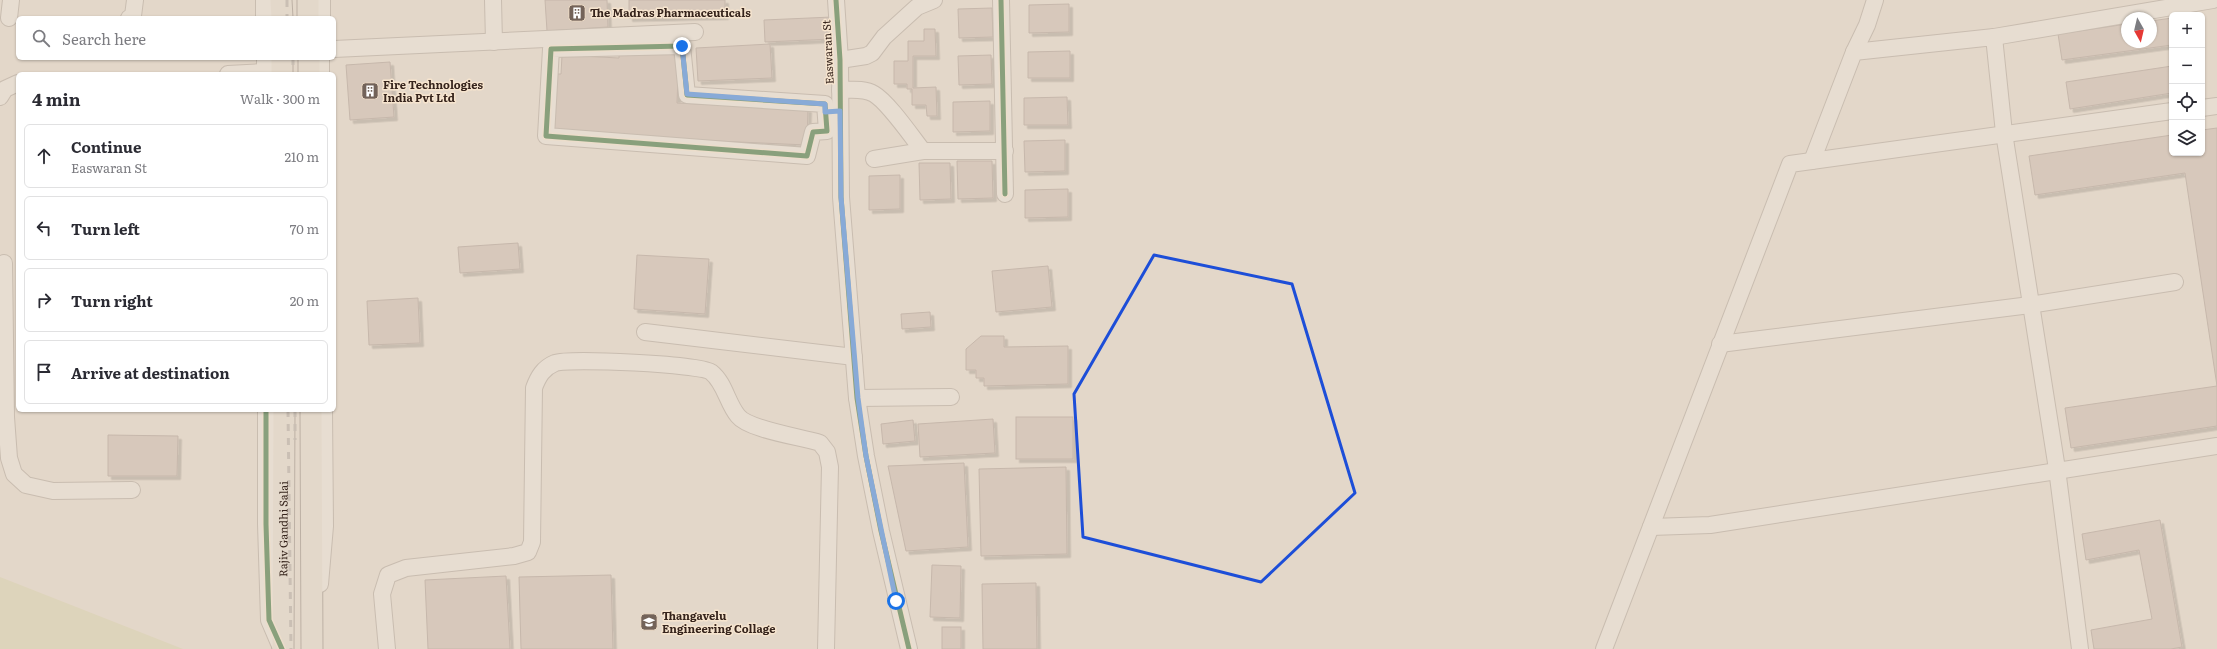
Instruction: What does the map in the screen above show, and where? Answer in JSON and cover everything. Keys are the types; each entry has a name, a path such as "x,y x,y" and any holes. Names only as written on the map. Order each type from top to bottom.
{"main road":[{"path":"281,0 282,16"},
{"path":"308,0 308,16"},
{"path":"269,70 280,60"},
{"path":"309,60 309,72"},
{"name":"Rajiv Gandhi Salai","path":"283,649 284,412"},
{"path":"311,412 312,649"}],"street":[{"path":"9,18 11,0"},
{"path":"133,16 135,0"},
{"path":"264,0 264,16"},
{"path":"322,0 322,16"},
{"path":"493,0 494,42"},
{"name":"Easwaran St","path":"836,0 840,60 840,90 833,112 858,398 866,456 881,530 896,601 909,649"},
{"path":"840,60 872,54 884,37 917,7 934,0"},
{"path":"1001,0 1005,194"},
{"path":"1812,160 1854,52 1867,25 1875,0"},
{"path":"1854,52 1994,38 2213,0"},
{"path":"336,49 695,32"},
{"path":"1994,38 2004,133 2057,469 2080,649"},
{"path":"682,46 687,94 825,104 833,112 827,132 813,132 807,156 546,136 551,49 682,46"},
{"path":"321,60 321,72"},
{"path":"248,72 269,70"},
{"path":"0,97 5,89 16,84"},
{"path":"840,90 860,90 873,94 910,134 922,151"},
{"path":"2205,108 2217,106"},
{"path":"1604,649 1790,164 2004,133 2169,111"},
{"path":"874,159 922,151 1005,152"},
{"path":"7,262 6,417 9,458 14,474 26,485 53,491 132,490"},
{"path":"1720,344 2030,305 2175,282"},
{"path":"646,332 854,357"},
{"path":"387,649 382,594 388,575 406,568 514,556 528,552 532,542 534,388 539,374 555,363 580,360 688,367 711,371 721,385 738,417 756,427 820,443 827,452 830,467 826,649"},
{"path":"858,398 951,397"},
{"path":"266,412 266,524 269,620 283,649"},
{"path":"315,649 325,526 324,412"},
{"path":"1651,527 1710,525 2057,469 2217,446"}],"highlighted area":[{"path":"1154,255 1292,284 1355,493 1261,582 1083,537 1074,394"}],"shaded area":[{"path":"0,577 183,649 0,649"}],"building":[{"name":"The Madras Pharmaceuticals","path":"545,0 607,0 608,27 547,31"},
{"path":"629,0 725,0 725,16 629,18"},
{"path":"1069,4 1069,32 1029,33 1029,5"},
{"path":"992,8 993,37 959,38 958,9"},
{"path":"832,17 833,39 765,42 764,20"},
{"path":"2169,18 2169,45 2157,47 2157,20"},
{"path":"2121,25 2121,48 2150,48 2062,60 2058,34"},
{"path":"924,29 935,29 936,56 913,56 913,88 936,87 937,116 927,116 926,105 912,105 912,89 907,89 907,84 894,84 894,61 908,61 908,41 924,41"},
{"path":"770,44 772,78 698,81 696,48"},
{"path":"619,49 679,52 677,103 808,109 807,145 553,134 555,74 561,74 562,55 619,58"},
{"path":"1070,51 1070,78 1028,78 1028,52"},
{"path":"991,55 992,84 959,85 958,56"},
{"name":"Fire Technologies India Pvt Ltd","path":"390,62 394,117 350,120 346,65"},
{"path":"2169,66 2169,93 2070,109 2066,82"},
{"path":"1067,97 1068,125 1024,125 1024,98"},
{"path":"990,101 990,131 953,132 953,102"},
{"path":"2217,128 2217,386 2185,173 2035,195 2029,156 2169,135 2169,156 2205,156 2205,130"},
{"path":"1065,140 1065,171 1025,172 1024,141"},
{"path":"957,161 992,161 993,198 958,199"},
{"path":"919,163 950,163 951,199 920,200"},
{"path":"900,175 900,209 869,210 869,176"},
{"path":"1068,189 1068,217 1025,218 1025,190"},
{"path":"518,243 520,269 460,273 458,247"},
{"path":"637,255 709,259 705,314 634,309"},
{"path":"1048,266 1052,307 996,312 992,271"},
{"path":"418,298 420,343 369,345 367,301"},
{"path":"930,312 931,327 902,329 901,314"},
{"path":"981,336 1004,336 1004,347 1068,346 1068,384 984,386 984,378 976,378 976,370 966,370 966,349"},
{"path":"2217,386 2217,426 2071,448 2065,408"},
{"path":"1016,417 1073,417 1073,459 1016,459"},
{"path":"993,419 995,453 920,457 918,424"},
{"path":"913,420 915,441 883,444 881,424"},
{"path":"108,435 178,436 177,476 108,476"},
{"path":"964,463 968,547 906,551 888,466"},
{"path":"1066,467 1067,554 981,556 979,469"},
{"path":"2160,520 2182,647 2171,649 2094,649 2091,630 2152,619 2139,550 2086,560 2082,534"},
{"path":"932,565 961,566 960,618 930,617"},
{"path":"611,575 613,649 521,649 519,577"},
{"path":"506,576 510,649 428,649 425,580"},
{"path":"1036,583 1037,649 983,649 982,584"},
{"path":"942,627 961,627 961,649 942,649"}],"railway":[{"path":"287,0 287,16"},
{"path":"293,60 293,72"},
{"path":"288,412 291,649"},
{"path":"295,412 295,440"}],"cycle path":[{"path":"836,0 840,60 841,197 857,398 866,456 881,531 909,649"},
{"path":"1001,0 1005,194"},
{"path":"682,46 687,95 825,104 827,131 813,132 807,156 546,136 551,49 682,46"},
{"path":"266,412 266,524 269,620 282,649"}],"place":[{"name":"The Madras Pharmaceuticals","path":"577,13"},
{"name":"Fire Technologies India Pvt Ltd","path":"370,91"},
{"name":"Thangavelu Engineering Collage","path":"649,622"}],"route":[{"path":"682,46 687,94 825,104 825,112 840,111 841,197 858,398 866,456 896,601"}]}
